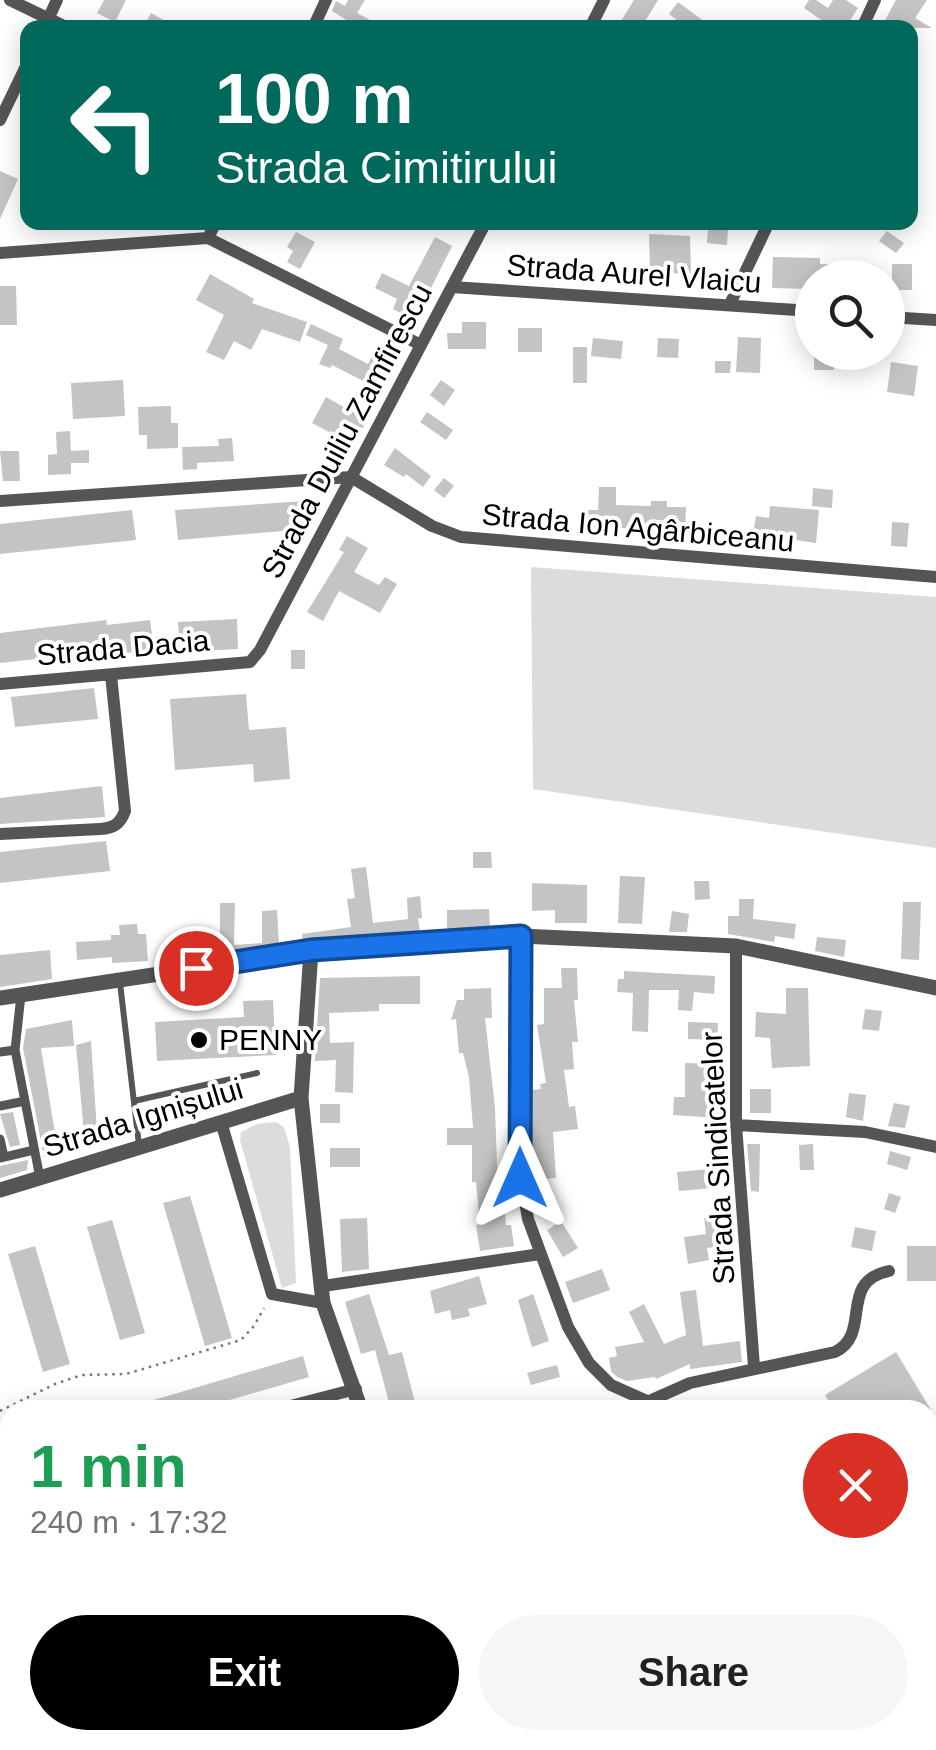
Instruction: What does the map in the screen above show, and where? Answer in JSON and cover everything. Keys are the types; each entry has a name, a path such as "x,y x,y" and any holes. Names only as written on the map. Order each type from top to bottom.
{"street":[{"path":"10,0 41,20"},
{"path":"0,120 20,79"},
{"path":"208,238 212,230"},
{"name":"Strada Duiliu Zamfirescu","path":"250,662 260,650 452,288 478,230"},
{"path":"730,304 764,230"},
{"path":"0,253 208,238 421,345"},
{"name":"Strada Aurel Vlaicu","path":"452,288 795,310"},
{"path":"905,318 936,320"},
{"path":"0,501 352,476"},
{"name":"Strada Ion Agârbiceanu","path":"352,476 432,526 462,538 936,577"},
{"name":"Strada Dacia","path":"0,684 250,662"},
{"path":"0,834 112,828 121,822 125,811 111,675"},
{"path":"521,936 520,1178 528,1220 568,1328 590,1363 611,1385 642,1400"},
{"path":"0,998 311,950 521,936 736,946 936,988"},
{"name":"Strada Sindicatelor","path":"736,946 736,1125 754,1367"},
{"path":"311,950 301,1098 323,1303 358,1400"},
{"path":"20,994 15,1050 40,1178"},
{"path":"0,1052 15,1050"},
{"name":"Strada Ignișului","path":"0,1190 301,1098"},
{"path":"0,1106 25,1102"},
{"path":"221,1122 272,1294 323,1303"},
{"path":"736,1125 865,1132 936,1147"},
{"path":"0,1139 2,1158 34,1150"},
{"path":"323,1286 540,1254"},
{"path":"651,1400 690,1383 835,1352 847,1346 865,1281 873,1274 888,1272"},
{"path":"316,1400 356,1390"}],"lane":[{"path":"120,980 139,1146"},
{"path":"134,1100 257,1072"}],"path":[{"path":"22,1400 82,1375 126,1374 240,1340 254,1326 272,1294"}],"shaded area":[{"path":"531,567 936,597 936,848 533,789"},
{"path":"276,1122 284,1127 290,1147 296,1283 282,1288 240,1140 241,1132 257,1124"}],"building":[{"path":"104,0 126,0 116,20 97,13"},
{"path":"348,0 365,0 357,13 370,20 346,20 332,11 336,1 345,6"},
{"path":"634,0 658,0 646,20 622,20"},
{"path":"809,0 828,8 833,0 846,0 858,8 850,20 821,20 804,8"},
{"path":"896,0 927,0 915,18 932,28 918,28 918,20 885,20"},
{"path":"678,2 702,20 677,20 669,14"},
{"path":"0,171 18,179 0,219"},
{"path":"708,230 728,230 727,245 707,243"},
{"path":"887,231 904,243 896,253 879,241"},
{"path":"296,232 315,242 300,269 287,262 293,251 287,247"},
{"path":"649,234 690,236 691,274 650,272"},
{"path":"435,237 452,246 415,320 393,309 397,299 375,288 382,273 409,286"},
{"path":"773,257 820,258 795,260 795,289 772,288"},
{"path":"905,264 912,264 912,290 905,290"},
{"path":"210,274 254,299 252,303 307,322 300,342 262,329 251,350 234,341 224,360 206,352 224,315 196,300"},
{"path":"0,286 16,286 17,325 0,325"},
{"path":"462,322 486,322 486,349 448,349 447,333 462,333"},
{"path":"311,324 343,339 339,349 368,364 375,350 390,358 375,387 332,365 330,368 319,364 328,345 306,335"},
{"path":"518,328 542,328 542,352 518,352"},
{"path":"738,337 761,338 760,373 736,372"},
{"path":"593,338 623,341 621,359 591,356"},
{"path":"658,338 679,339 678,358 657,357"},
{"path":"573,347 587,347 587,383 573,383"},
{"path":"715,361 731,361 730,373 715,373"},
{"path":"905,364 918,366 914,396 887,392 890,370 905,370"},
{"path":"123,380 125,416 73,419 71,383"},
{"path":"441,380 455,390 444,406 430,395"},
{"path":"326,397 367,420 353,445 312,423"},
{"path":"171,406 171,423 178,423 178,448 147,449 147,435 139,435 138,407"},
{"path":"427,412 453,430 446,440 420,422"},
{"path":"70,431 71,451 89,450 89,463 71,463 71,474 48,475 48,455 57,454 56,432"},
{"path":"232,438 234,461 197,463 197,469 183,470 182,447 219,446 218,439"},
{"path":"395,448 431,476 423,487 384,465"},
{"path":"0,451 19,451 20,481 3,481"},
{"path":"444,478 454,486 444,498 434,490"},
{"path":"599,487 616,487 616,505 651,506 651,501 667,501 667,507 686,507 685,532 578,527 579,510 598,510"},
{"path":"813,488 833,490 832,508 812,506"},
{"path":"305,501 306,529 178,540 175,510"},
{"path":"770,506 819,510 816,543 753,534 756,516 769,518"},
{"path":"132,510 136,540 0,554 0,524"},
{"path":"892,522 909,523 907,547 891,546"},
{"path":"347,536 368,548 354,572 379,585 385,577 397,584 380,613 339,591 323,621 307,612 344,552 339,550"},
{"path":"237,619 238,649 180,652 178,622"},
{"path":"106,620 107,625 150,620 154,650 117,654 117,650 0,663 0,633"},
{"path":"291,650 305,650 305,669 291,669"},
{"path":"94,688 98,719 15,727 11,697"},
{"path":"246,694 249,730 286,727 290,779 254,782 253,764 175,770 170,699"},
{"path":"102,786 105,817 0,824 0,798"},
{"path":"106,841 110,871 0,883 0,852"},
{"path":"473,852 491,852 492,868 473,868"},
{"path":"366,867 373,923 418,918 420,932 303,941 302,934 351,927 347,899 355,898 351,869"},
{"path":"620,876 645,877 642,924 618,923"},
{"path":"694,881 709,881 710,899 695,900"},
{"path":"532,883 587,885 587,923 555,923 555,910 532,911"},
{"path":"420,896 422,918 408,919 407,898"},
{"path":"739,899 754,899 753,919 796,924 794,939 775,936 774,942 728,934 728,916 739,916"},
{"path":"903,902 921,902 919,960 901,959"},
{"path":"220,903 235,903 234,945 262,943 262,911 277,910 279,945 171,961 170,940 185,939 185,946 220,944"},
{"path":"489,909 490,927 447,929 447,910"},
{"path":"672,911 689,914 687,932 669,932"},
{"path":"137,924 138,934 146,934 148,961 112,963 112,957 77,960 76,942 111,940 111,935 120,935 119,925"},
{"path":"817,937 846,940 844,957 815,951"},
{"path":"50,950 52,979 0,987 0,955"},
{"path":"561,968 577,968 578,1000 574,1000 578,1042 572,1042 574,1069 564,1070 569,1107 575,1106 578,1129 553,1132 556,1178 532,1180 531,1090 541,1089 540,1084 546,1083 537,1025 544,1024 544,988 562,988"},
{"path":"624,971 715,976 714,994 694,992 692,1011 678,1010 679,990 649,990 648,1032 632,1031 633,993 617,992 618,979 624,979"},
{"path":"420,976 420,1004 379,1004 379,1011 329,1013 330,1043 354,1042 353,1093 335,1092 336,1060 315,1061 320,978"},
{"path":"491,988 492,1018 485,1018 495,1108 498,1192 503,1191 506,1225 511,1225 514,1246 480,1251 472,1145 447,1145 447,1128 473,1128 469,1077 463,1053 459,1053 456,1019 451,1020 457,1000 464,1000 464,989"},
{"path":"786,988 808,988 810,1066 772,1068 770,1038 755,1037 756,1012 786,1014"},
{"path":"273,1000 276,1055 157,1061 155,1022 244,1017 243,1001"},
{"path":"865,1009 882,1011 879,1031 862,1029"},
{"path":"72,1020 74,1046 41,1048 56,1139 84,1133 76,1045 91,1041 97,1131 105,1129 107,1138 44,1157 23,1048 26,1029"},
{"path":"688,1022 718,1023 717,1040 688,1039"},
{"path":"685,1063 718,1064 718,1118 673,1115 674,1097 685,1097"},
{"path":"750,1089 771,1089 771,1113 750,1113"},
{"path":"849,1093 866,1095 863,1121 846,1117"},
{"path":"894,1103 910,1106 905,1128 888,1126"},
{"path":"320,1104 340,1104 340,1123 320,1123"},
{"path":"13,1112 20,1145 10,1147 0,1114"},
{"path":"747,1144 760,1144 759,1192 751,1191"},
{"path":"813,1144 814,1170 800,1170 799,1145"},
{"path":"330,1148 360,1148 360,1167 330,1167"},
{"path":"890,1151 911,1157 907,1170 887,1164"},
{"path":"28,1160 27,1170 0,1178 0,1166"},
{"path":"721,1168 722,1187 679,1191 677,1172"},
{"path":"889,1193 901,1197 895,1213 884,1209"},
{"path":"190,1196 232,1338 205,1346 163,1203"},
{"path":"723,1215 727,1245 707,1248 709,1260 688,1264 684,1237 706,1234 704,1218"},
{"path":"367,1218 369,1269 342,1272 340,1219"},
{"path":"112,1220 145,1333 120,1340 87,1227"},
{"path":"561,1221 578,1248 563,1257 547,1230"},
{"path":"855,1227 876,1231 872,1251 851,1247"},
{"path":"35,1246 70,1364 43,1372 8,1254"},
{"path":"907,1246 936,1246 936,1281 907,1281"},
{"path":"602,1269 610,1290 573,1303 565,1282"},
{"path":"479,1276 487,1304 468,1309 470,1316 452,1320 450,1310 435,1314 430,1291"},
{"path":"696,1290 703,1346 740,1341 742,1362 690,1369 690,1364 656,1379 627,1381 617,1377 611,1371 609,1358 617,1356 615,1347 644,1342 629,1312 644,1304 664,1344 686,1335 680,1292"},
{"path":"369,1294 389,1355 402,1352 414,1400 388,1400 375,1350 361,1354 345,1302"},
{"path":"533,1294 549,1341 532,1347 518,1300"},
{"path":"896,1352 925,1400 828,1400 825,1395"},
{"path":"303,1356 309,1377 230,1400 154,1400"},
{"path":"557,1365 560,1377 531,1385 527,1373"}],"place":[{"name":"PENNY","path":"199,1040"}],"route":[{"path":"196,968 311,950 521,936 520,1178"}]}
